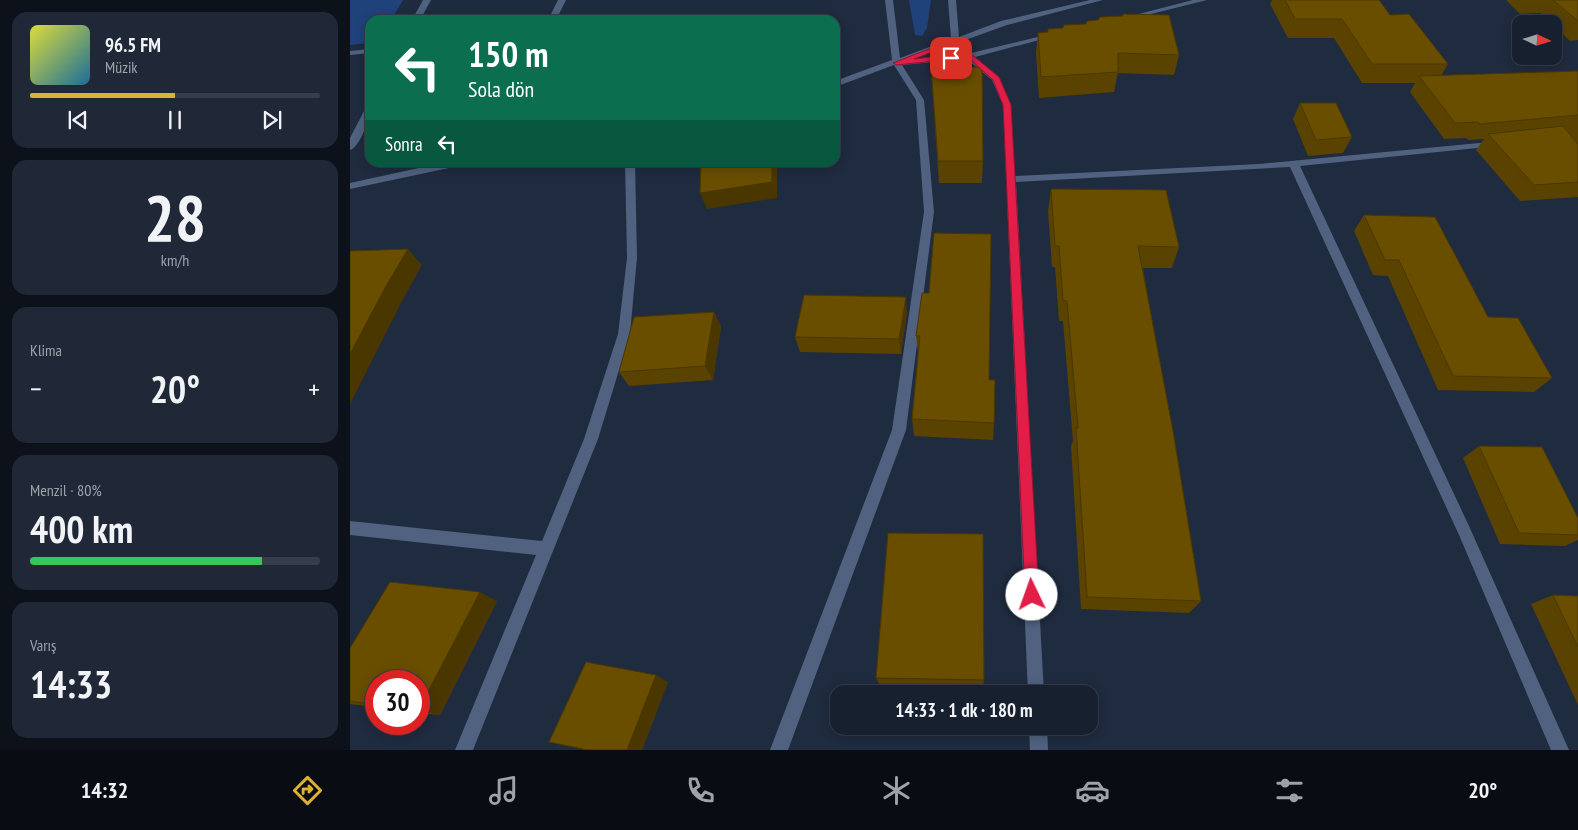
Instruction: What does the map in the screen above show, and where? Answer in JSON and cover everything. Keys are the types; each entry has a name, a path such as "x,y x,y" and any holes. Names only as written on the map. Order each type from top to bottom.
{"street":[{"path":"419,15 427,0"},
{"path":"554,15 562,0"},
{"path":"779,750 898,430 929,212 920,100 897,63 889,0"},
{"path":"952,0 955,41 996,79 1007,105 1036,685"},
{"path":"840,82 1004,23 1099,0"},
{"path":"1117,20 1203,0"},
{"path":"897,63 969,56 1059,33"},
{"path":"350,53 365,52"},
{"path":"350,147 365,118"},
{"path":"1011,179 1259,167 1505,142"},
{"path":"1294,164 1464,531 1560,750"},
{"path":"350,186 439,167"},
{"path":"464,750 591,439 624,334 632,258 630,167"},
{"path":"350,528 546,549"},
{"path":"1038,735 1039,750"}],"shaded area":[{"path":"350,0 403,0 394,15 365,15 365,44 350,45"},
{"path":"909,0 931,0 927,28 922,36 915,35"}],"building":[{"path":"1285,0 1379,0 1390,15 1409,14 1448,64 1372,64 1342,19 1295,19"},
{"path":"1553,0 1578,0 1578,21"},
{"path":"1123,14 1169,15 1179,55 1118,53 1118,72 1041,77 1038,33 1048,32 1048,29 1063,28 1064,25 1086,24 1087,21 1098,20 1100,17 1123,16"},
{"path":"931,67 982,67 983,161 938,161"},
{"path":"1578,71 1578,115 1480,124 1478,122 1455,123 1419,76"},
{"path":"1300,103 1336,103 1352,137 1316,140"},
{"path":"1563,126 1578,144 1578,182 1534,185 1488,134"},
{"path":"701,167 772,167 772,182 700,193"},
{"path":"1051,189 1166,190 1179,247 1138,246 1173,431 1201,601 1087,597 1076,428 1078,428 1067,301 1063,300 1059,246 1055,246"},
{"path":"1364,215 1435,217 1488,317 1518,318 1552,378 1453,376 1399,260 1385,260"},
{"path":"934,233 991,234 989,380 995,380 994,423 912,419 920,336 916,336 922,293 929,293"},
{"path":"408,249 385,288 350,354 350,251"},
{"path":"804,295 906,297 899,339 795,337"},
{"path":"714,312 705,366 619,372 634,317"},
{"path":"1479,446 1542,447 1578,518 1578,535 1519,533"},
{"path":"888,533 983,534 984,680 876,678"},
{"path":"390,582 480,592 430,688 430,670 365,670 365,703 350,701 350,648"},
{"path":"1553,595 1578,596 1578,647"},
{"path":"586,662 656,675 627,750 588,750 549,742"}],"route":[{"path":"951,58 897,63 955,41 996,79 1007,105 1032,595"}]}
